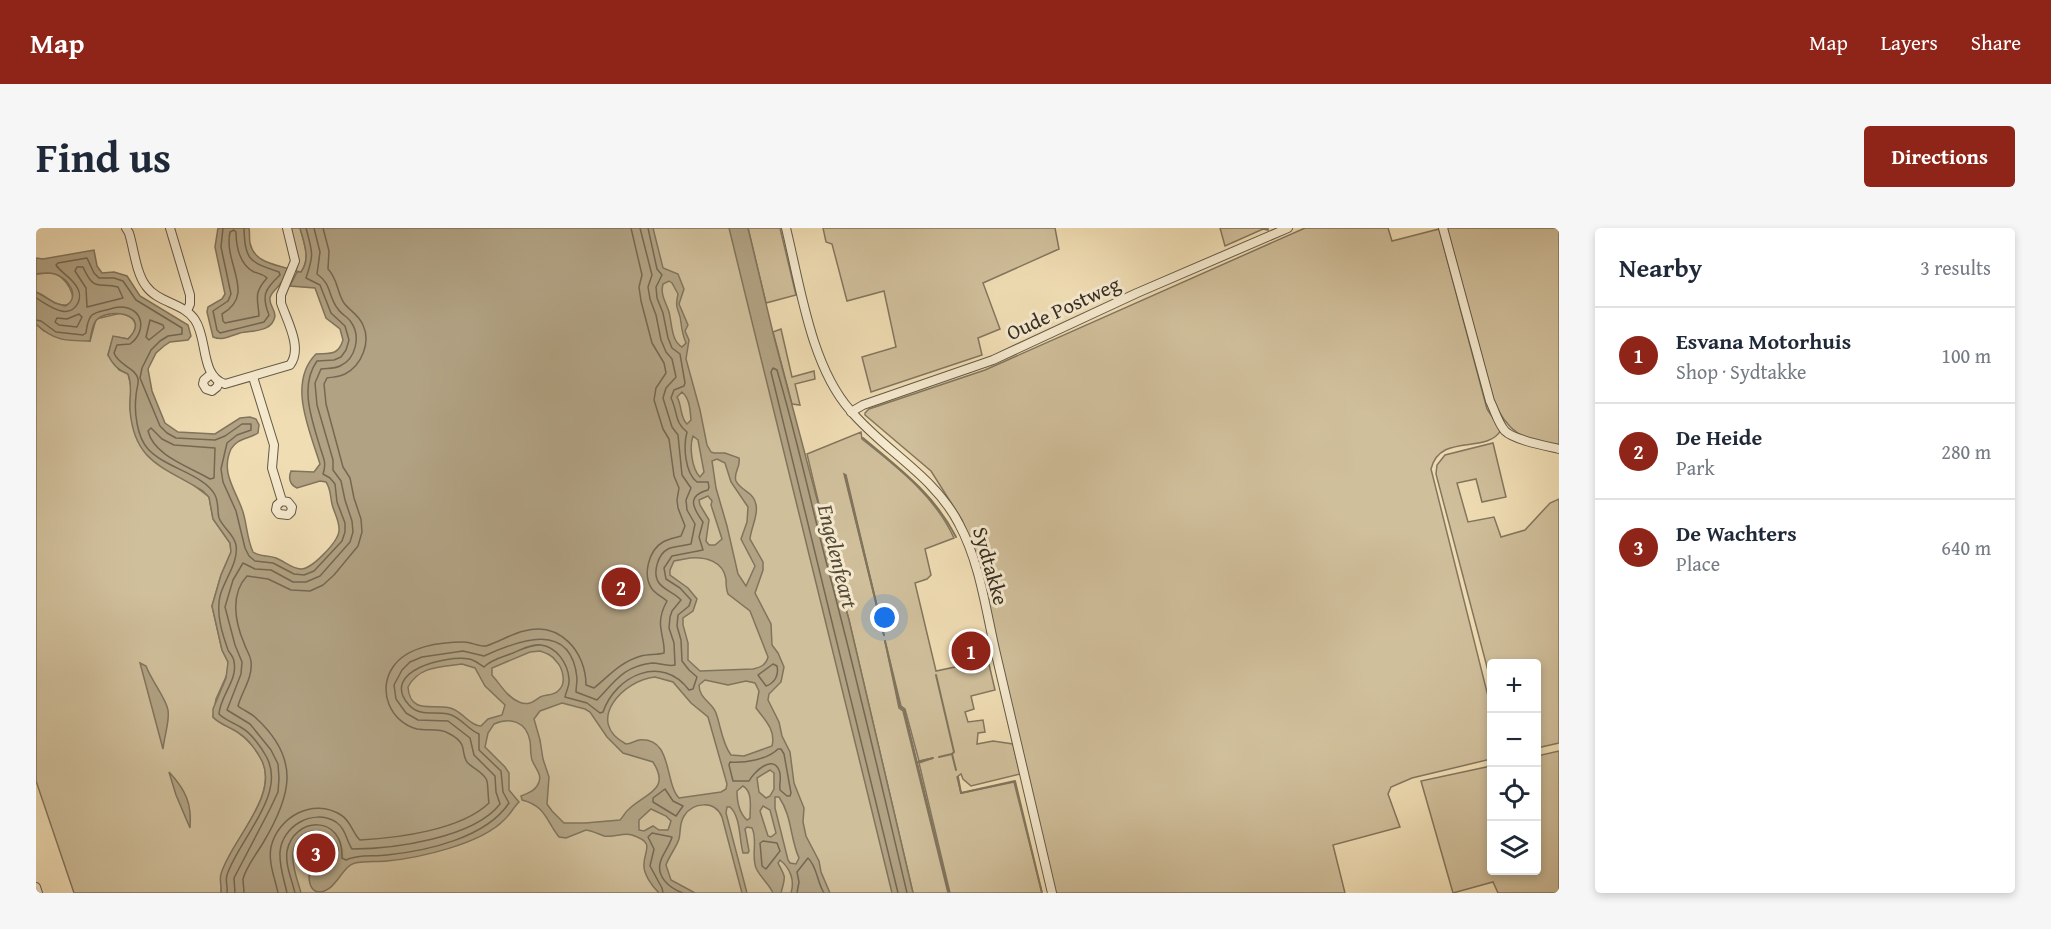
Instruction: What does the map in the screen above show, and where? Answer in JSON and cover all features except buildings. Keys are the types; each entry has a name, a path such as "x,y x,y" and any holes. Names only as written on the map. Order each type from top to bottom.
{"street":[{"path":"126,228 141,279 146,288 195,318 211,374 219,382 225,384 290,366 295,359 296,349 281,303 284,287 294,267 294,254 287,228"},
{"path":"170,228 190,295 187,311"},
{"name":"Sydtakke","path":"786,228 818,353 831,384 850,412 928,481 953,513 965,535 980,586 1052,893"},
{"name":"Oude Postweg","path":"850,412 863,405 1005,355 1137,293 1288,228"},
{"path":"1443,228 1490,401 1500,422 1507,433 1559,449"},
{"path":"211,374 204,380 203,384 206,389 212,391 219,382"},
{"path":"253,377 274,445 272,468 282,501"},
{"path":"36,887 38,893"}],"shaded area":[{"path":"290,228 300,228 305,245 306,262 301,272 296,271 298,261"},
{"path":"472,228 730,228 894,893 272,893 269,870"},
{"path":"748,228 780,228 796,295 766,303"},
{"path":"823,228 1055,228 1059,249 983,283 1000,329 978,338 982,355 871,392 862,357 896,347 884,291 847,301 832,244 826,242"},
{"path":"1220,228 1268,228 1268,230 1263,229 1225,246"},
{"path":"1305,228 1388,228 1392,241 1439,229 1487,409 1501,430 1494,437 1485,441 1444,451 1436,458 1431,469 1487,692 1487,760 1412,778 1391,787 1388,794 1400,827 1333,845 1345,893 1055,893 972,543 962,520 931,471 865,415 869,409 985,370"},
{"path":"1447,228 1559,228 1559,450 1519,434 1512,429 1499,412 1494,401"},
{"path":"55,273 66,282 72,293 72,302 62,305 36,292 36,274"},
{"path":"121,313 133,320 135,327 128,339 117,337 112,341 108,355 119,370 128,374 131,386 130,410 192,484 209,497 213,519 230,543 231,552 212,606 229,670 216,699 213,717 243,736 252,745 265,771 265,784 255,812 227,861 221,893 74,893 36,781 36,324 44,331 90,341 96,319"},
{"path":"781,329 792,377 814,371 815,379 795,384 800,405 792,404 773,332"},
{"path":"861,432 862,439 914,483 946,523 954,538 925,549 931,575 915,583 936,671 988,660 995,690 971,696 974,709 965,712 968,722 983,720 985,732 978,733 977,744 993,741 1013,744 1020,774 971,786 961,774 957,777 961,793 1014,782 1042,893 950,893 919,763 933,758 919,761 905,709 901,706 885,641 899,708 903,711 948,893 913,893 849,620 807,454","holes":["844,474 846,475 884,636"]},
{"path":"1493,443 1506,497 1482,502 1476,479 1457,483 1468,522 1494,517 1501,537 1525,530 1550,503 1559,499 1559,743 1541,747 1541,659 1487,659 1487,667 1436,474 1437,465 1445,455"},
{"path":"1559,751 1559,893 1498,893 1493,882 1453,893 1421,781 1487,767 1487,875 1541,875 1541,755"}],"water":[{"path":"218,228 249,228 250,243 256,254 271,264 289,269 284,284 281,283 270,298 275,316 266,328 223,338 213,337 207,312 208,307 222,299 225,294 215,247"},
{"path":"300,228 653,228 663,268 678,274 684,289 679,304 688,325 685,331 689,340 686,359 707,445 711,452 725,453 739,458 736,481 750,494 756,505 756,516 750,539 763,562 763,570 755,593 771,624 772,645 784,667 781,682 769,694 768,700 790,752 794,783 804,808 803,822 806,836 819,861 830,893 791,893 791,875 780,860 778,863 784,875 784,881 781,893 773,893 756,868 752,828 745,829 749,851 743,853 736,816 730,807 727,807 726,813 747,893 742,893 722,817 714,808 704,805 693,808 684,816 679,839 666,865 671,880 695,893 659,893 646,876 644,864 647,847 644,841 629,834 604,836 586,830 566,838 559,837 541,810 522,800 521,796 536,788 540,776 532,760 530,741 525,729 516,722 506,721 494,724 488,733 485,747 509,773 509,790 519,802 494,829 465,843 432,853 387,861 355,863 346,869 331,887 320,892 313,889 309,875 330,866 337,857 338,848 334,840 326,834 316,831 306,833 298,839 293,852 294,868 301,893 221,893 221,874 226,861 260,803 265,773 261,759 249,742 213,717 213,709 226,678 228,662 222,650 212,606 231,552 230,543 213,519 209,497 203,491 164,469 145,453 138,442 130,410 131,388 128,374 116,367 108,355 113,336 128,339 134,330 135,323 132,318 117,313 100,317 94,324 90,341 67,340 49,334 36,324 36,292 65,306 70,302 73,293 69,284 60,276 50,273 36,274 36,258 43,259 94,250 97,266 102,273 114,272 127,276 140,296 188,325 191,336 188,340 170,342 164,346 156,353 148,369 152,391 165,423 178,432 215,434 240,418 256,419 259,425 258,433 240,441 231,449 227,466 230,481 243,512 253,552 276,558 301,569 311,565 324,554 338,536 339,531 338,520 326,482 320,481 297,488 290,481 291,471 314,472 320,464 303,408 303,379 307,366 316,354 336,351 343,340 340,329 326,318 315,288 290,286 297,272 301,272 306,262 306,251","holes":["669,281 678,294 677,307 686,343 682,347 674,336 662,292 663,284","682,392 687,398 690,409 691,420 687,424 677,397","693,436 698,440 704,472 700,477 695,469 691,452","717,459 725,463 731,482 748,507 747,522 741,539 755,566 746,586 738,574 716,488 712,461","708,496 712,501 711,505 722,539 715,545 709,545 706,541 709,520 699,500","696,558 708,559 718,564 724,573 728,594 750,611 768,657 764,664 753,669 700,671 688,660 688,643 683,618 693,611 697,599 688,588 670,575 674,561","540,651 551,656 558,664 563,680 561,688 556,693 542,696 525,704 511,697 492,675 492,668 530,652","462,664 475,668 485,686 505,705 502,715 488,719 481,726 474,724 453,709 425,707 414,702 408,687 424,671","655,677 673,682 691,703 708,717 727,784 726,789 721,792 679,798 674,791 663,753 657,746 650,741 639,740 626,744 614,735 608,725 608,714 613,703 631,686","705,680 728,685 746,681 755,683 759,691 756,708 771,730 772,746 744,756 731,755 716,713 703,697 699,685","562,703 585,709 590,712 607,737 623,753 653,762 658,771 658,785 628,810 620,820 564,823 547,804 549,777 534,719 540,711","770,770 774,773 774,789 766,798 759,792 757,778","743,786 750,800 750,818 747,820 740,810 737,791","775,797 779,797 783,804 799,858 796,864 790,863 775,808","763,806 770,810 776,833 771,837 768,836 760,811","651,809 671,821 668,830 659,830 653,826 644,831 639,830 639,820"]},
{"name":"Engelenfeart","path":"729,228 748,228 774,337 849,620 913,893 892,893"},
{"path":"140,663 146,666 168,710 163,749"},
{"path":"169,772 187,798 190,828 176,795"}],"waterway":[{"path":"863,438 927,495 956,537"},
{"path":"845,475 884,635"},
{"path":"885,641 949,893"},
{"path":"936,675 956,770"},
{"path":"939,757 952,754"},
{"path":"918,762 933,758"},
{"path":"958,777 961,793 1015,781 1042,893"}],"place":[{"name":"De Heide","path":"621,587"},
{"name":"Esvana Motorhuis","path":"971,651"},
{"name":"De Wachters","path":"316,853"}]}
